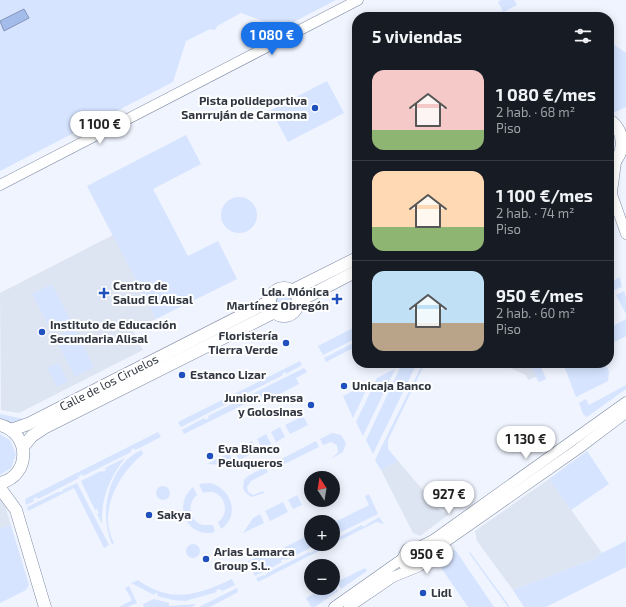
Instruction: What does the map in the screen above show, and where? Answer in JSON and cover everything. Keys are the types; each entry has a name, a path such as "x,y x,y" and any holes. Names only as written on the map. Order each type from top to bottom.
{"main road":[{"path":"0,185 358,0"},
{"path":"614,162 624,149 625,135 617,122"},
{"path":"614,198 626,234"},
{"path":"296,295 352,261"},
{"path":"296,295 352,273"},
{"path":"286,287 296,295 296,310 290,315 282,316 275,312 270,301 274,292 278,288 286,287"},
{"name":"Calle de los Ciruelos","path":"5,427 28,424 270,301"},
{"name":"Calle de los Ciruelos","path":"23,447 32,436 44,428 275,312"},
{"path":"411,569 403,564 402,559 404,552 407,549 417,548 433,540 626,402"},
{"path":"349,607 392,577 420,566 424,557 624,414"},
{"path":"0,483 14,476 23,463 23,447 19,437 5,427"},
{"path":"14,476 16,510 45,607"},
{"path":"0,488 16,510"},
{"path":"417,548 422,551 424,557"},
{"path":"334,607 402,559"}],"shaded area":[{"path":"0,0 336,0 282,28 241,13 217,26 216,29 210,29 186,41 173,82 0,171"},
{"path":"501,0 514,0 517,5 503,12 498,2"},
{"path":"614,45 626,53 626,107 614,113"},
{"name":"Pista polideportiva Sanrruján de Carmona","path":"327,81 344,113 288,142 271,110"},
{"path":"186,135 201,164 153,189 188,256 218,241 237,279 156,319 87,186"},
{"path":"239,197 252,202 257,215 252,228 239,233 226,228 221,215 226,202"},
{"path":"113,235 156,319 133,331 143,350 19,413 1,410 0,293"},
{"path":"620,277 622,287 614,290 614,280"},
{"path":"52,284 72,323 52,333 32,294"},
{"path":"624,291 626,298 626,314 616,295"},
{"path":"280,293 286,293 291,298 289,307 286,309 280,309 275,304 275,298"},
{"path":"626,319 626,336 614,342 614,325"},
{"path":"74,328 94,367 75,377 55,338"},
{"path":"352,329 352,340 323,355 318,346"},
{"path":"352,344 352,351 351,349 326,362 324,358"},
{"path":"300,361 302,365 286,374 285,372 282,374 283,375 232,401 231,399 228,403 181,427 178,422"},
{"path":"58,362 68,381 57,387 47,368"},
{"path":"304,368 307,372 296,378 299,384 264,402 261,396 184,434 182,430 204,418 206,420 209,418 208,416"},
{"path":"400,368 415,368 373,454 366,440"},
{"path":"421,368 423,368 388,440 388,449 398,461 381,470 375,460"},
{"path":"510,368 541,368 546,379 539,382 536,377 528,380 526,375"},
{"path":"532,368 541,368 546,379 539,382"},
{"path":"565,368 607,368 609,372 608,381 576,397"},
{"path":"395,369 363,436 356,422 377,378"},
{"path":"370,382 353,418 343,396"},
{"path":"626,385 626,389 587,417 583,414 579,403 586,399 589,405"},
{"path":"0,414 24,419 13,424 0,420"},
{"path":"303,416 308,425 290,434 285,425"},
{"path":"280,427 285,437 276,442 271,432"},
{"path":"158,432 161,437 135,450 134,448 131,452 83,476 82,474 78,477 79,478 38,499 37,497 33,499 34,501 26,505 25,499"},
{"path":"332,433 341,435 346,443 343,452 331,459 338,452 337,445 331,442 323,445 320,439"},
{"path":"0,434 10,440 16,454 11,468 0,475"},
{"path":"266,434 271,444 262,449 257,439"},
{"path":"252,441 257,451 239,460 234,451"},
{"path":"316,441 319,447 272,470 270,465"},
{"path":"142,450 143,454 134,462 119,482 109,506 109,531 114,543 112,544 108,532 106,518 109,491 121,466"},
{"path":"587,451 609,484 571,510 549,479"},
{"path":"229,453 234,463 225,465 207,464"},
{"path":"125,458 110,481 107,489 103,506 102,524 97,514 99,513 97,509 95,510 81,481 106,470 105,468"},
{"path":"398,461 441,511 449,514 420,536 413,533 381,470"},
{"path":"265,467 268,472 251,481 247,487 248,492 253,495 263,491 264,493 252,497 243,489 244,480 248,476"},
{"path":"549,479 602,553 594,559 513,590 477,541 475,531"},
{"path":"77,483 109,545 104,548 74,488 28,511 27,507 58,492 63,492 62,490"},
{"path":"210,483 223,490 231,503 231,517 221,529 218,522 225,512 223,501 220,496 215,493 203,493 199,484"},
{"path":"163,486 168,488 170,493 168,498 163,500 158,498 156,493 158,488"},
{"path":"193,487 197,495 191,503 192,516 202,525 213,525 215,532 205,533 197,530 190,526 186,519 183,511 184,503 187,494"},
{"path":"369,494 378,514 340,533 340,520 369,505 365,496"},
{"path":"297,495 302,505 293,509 288,500"},
{"path":"0,497 4,502 11,525 0,528"},
{"path":"283,502 288,512 270,521 265,511"},
{"path":"260,514 264,523 243,533 253,518"},
{"path":"379,517 384,524 376,522 340,540 340,536 362,525 363,527"},
{"path":"11,525 29,585 26,590 0,603 0,528"},
{"path":"304,538 304,551 286,560 281,560 282,562 255,576 248,561 275,548 277,551"},
{"path":"626,541 626,567 546,607 524,607 513,590 594,559 602,553"},
{"path":"193,544 198,546 200,551 198,556 193,558 188,556 186,551 188,546"},
{"path":"451,549 456,551 494,607 468,607 436,560"},
{"path":"319,551 258,582 256,578 265,576 267,573 309,552"},
{"path":"470,552 510,607 508,607 469,553"},
{"path":"365,568 367,571 341,589 340,580"},
{"path":"232,579 235,585 222,591 220,589 216,590 217,592 185,601 157,596 158,594 155,593 154,595 131,583 138,580 150,588 162,592 185,594 196,593 220,585"},
{"path":"129,586 137,603 128,607 119,607 132,600 125,588"},
{"path":"237,588 238,592 210,607 199,607"},
{"path":"312,595 332,595 315,607 311,607 306,598"},
{"path":"154,599 169,603 169,606 196,604 192,607 144,607 143,604"}],"water":[{"path":"24,9 29,18 4,31 0,21"}],"place":[{"name":"Pista polideportiva Sanrruján de Carmona","path":"315,108"},
{"name":"Centro de Salud El Alisal","path":"104,293"},
{"name":"Lda. Mónica Martínez Obregón","path":"337,299"},
{"name":"Instituto de Educación Secundaria Alisal","path":"42,332"},
{"name":"Floristería Tierra Verde","path":"286,343"},
{"name":"Estanco Lizar","path":"182,375"},
{"name":"Unicaja Banco","path":"344,386"},
{"name":"Junior. Prensa y Golosinas","path":"311,405"},
{"name":"Eva Blanco Peluqueros","path":"210,456"},
{"name":"Sakya","path":"149,515"},
{"name":"Arias Lamarca Group S.L.","path":"206,559"},
{"name":"Lidl","path":"423,593"}]}
